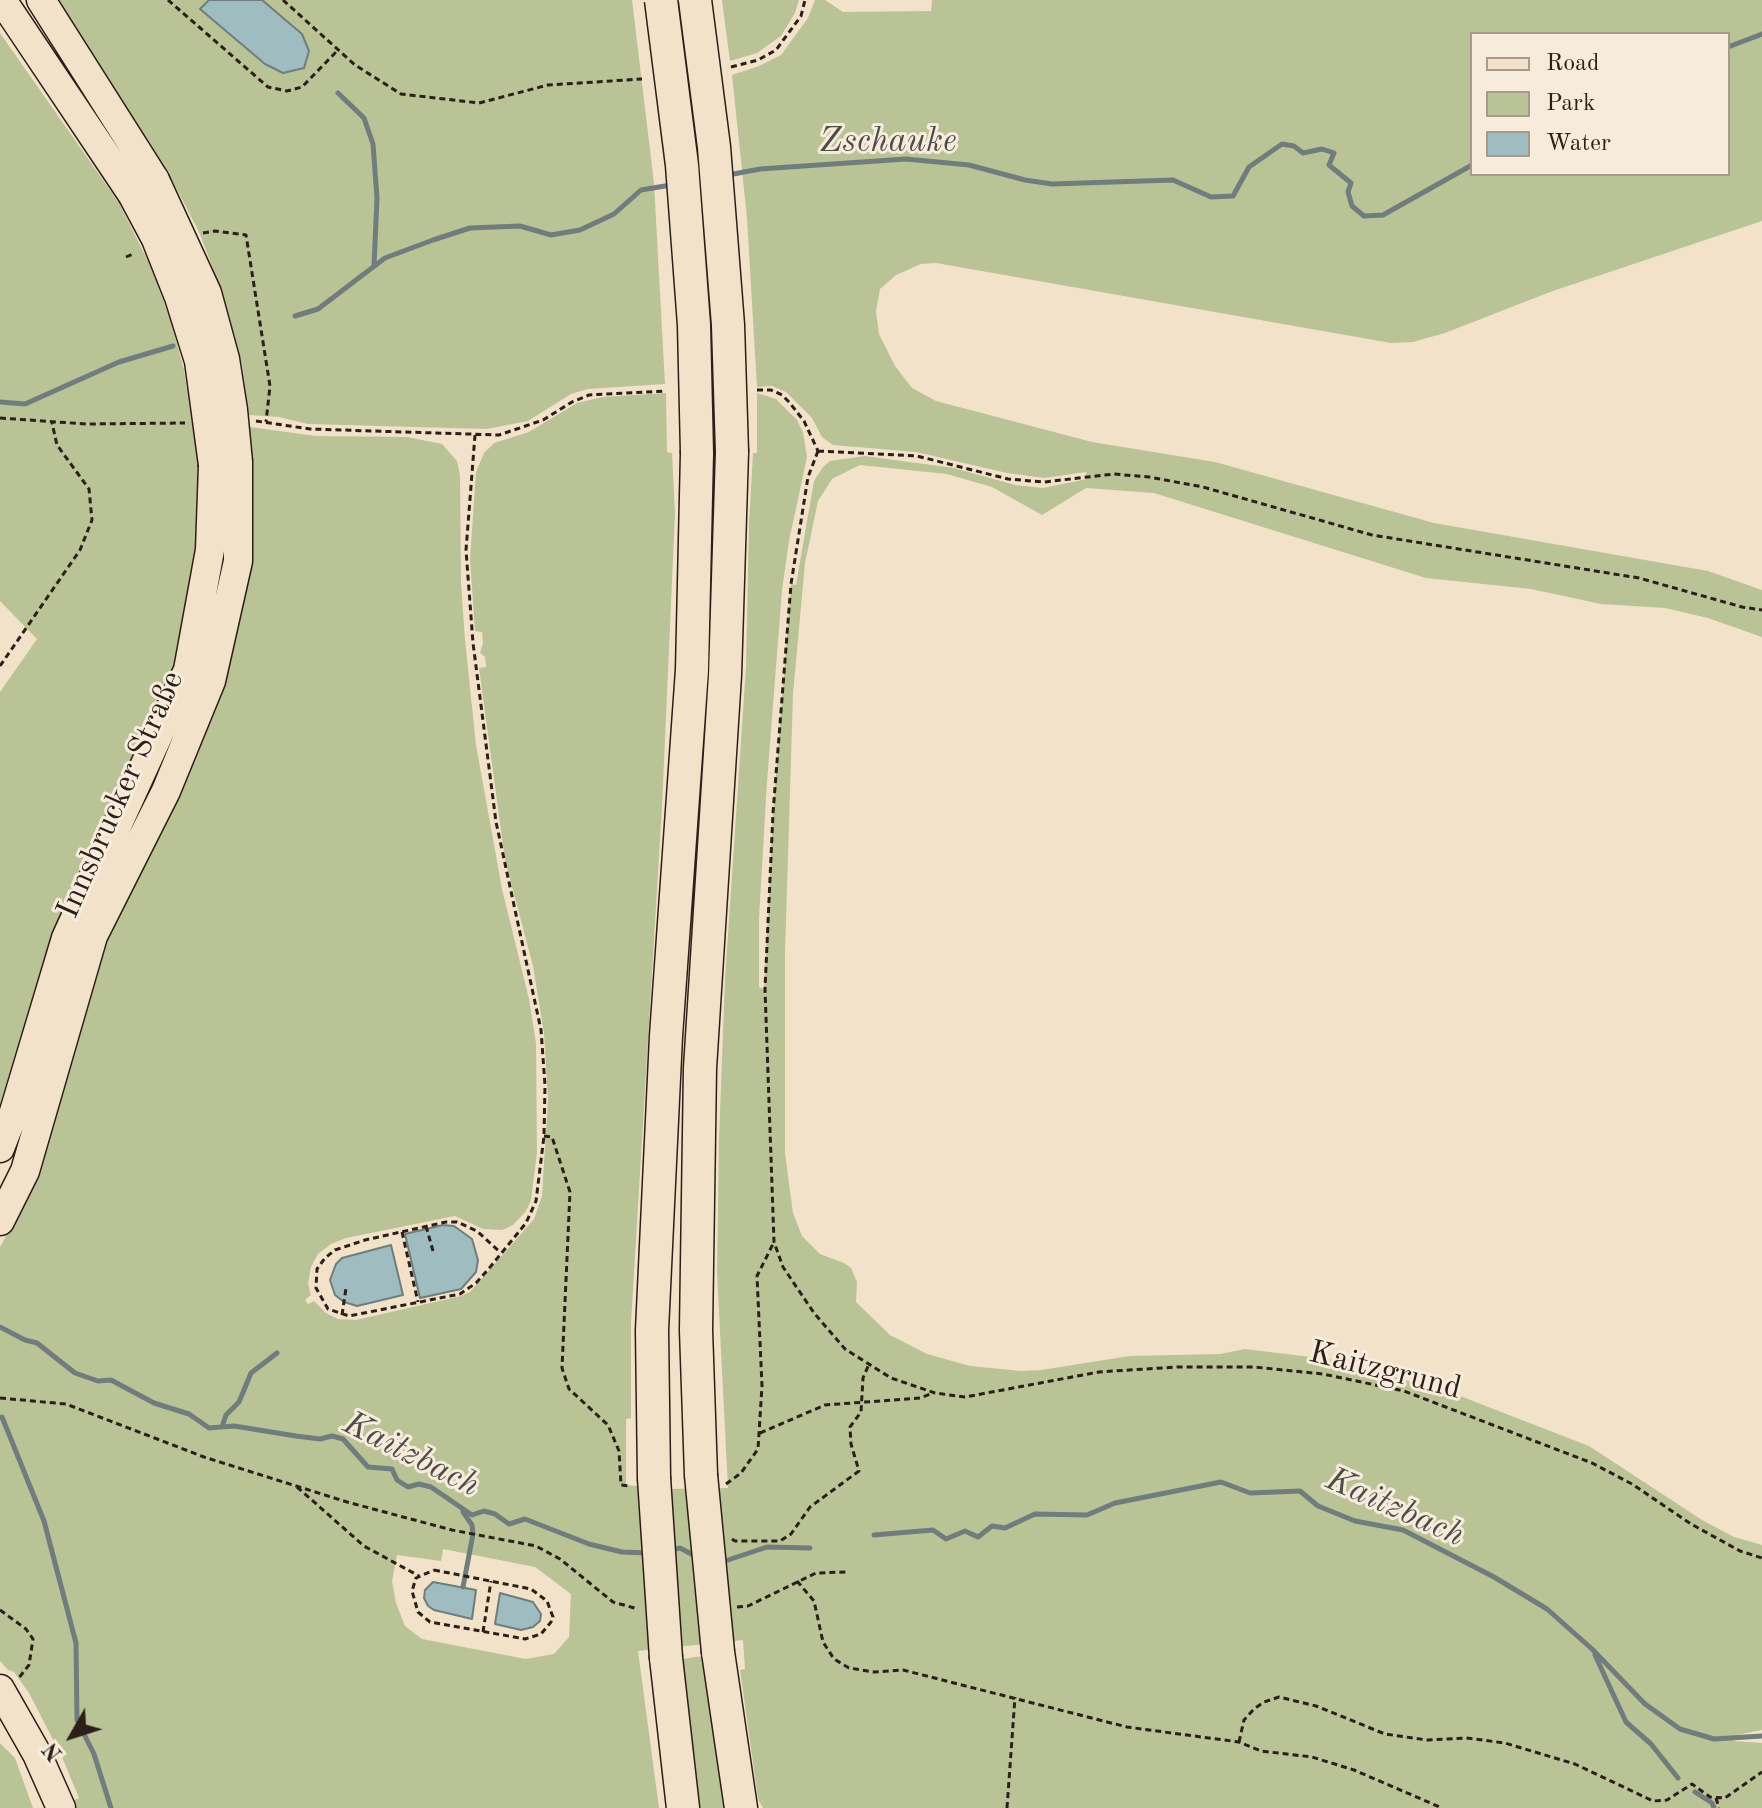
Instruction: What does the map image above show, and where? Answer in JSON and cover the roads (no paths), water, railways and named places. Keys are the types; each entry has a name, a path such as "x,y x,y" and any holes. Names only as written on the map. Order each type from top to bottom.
{"highway":[{"path":"661,0 682,165 694,325 697,453 692,670 666,1036 652,1330 654,1478 666,1658 683,1808"},
{"path":"695,0 714,147 728,325 732,452 725,675 700,1068 696,1330 710,1482 718,1652 741,1808"}],"main road":[{"name":"Innsbrucker Straße","path":"2,0 144,187"},
{"name":"Innsbrucker Straße","path":"0,1221 25,1171 93,936 166,791 211,681 238,561 225,463 199,361 156,239 144,187 41,0"},
{"name":"Innsbrucker Straße","path":"0,1148 13,1115 66,938 188,670 225,463"},
{"path":"0,1689 37,1754 61,1808"}],"water":[{"path":"209,0 262,0 302,34 309,51 304,68 283,73 265,64 200,9"},
{"path":"443,1225 454,1226 472,1239 478,1260 476,1272 461,1289 420,1298 405,1234"},
{"path":"391,1245 403,1295 357,1306 335,1295 330,1280 342,1258"},
{"path":"433,1582 476,1590 472,1619 428,1606 424,1598 425,1590"},
{"path":"500,1593 533,1602 541,1614 540,1621 533,1627 521,1630 495,1624"}],"waterway":[{"name":"Zschauke","path":"1730,46 1762,34"},
{"path":"338,93 364,118 373,144 377,198 374,266"},
{"name":"Zschauke","path":"728,175 760,169 906,159 969,165 1052,184 1173,180 1211,197 1233,196 1249,167 1282,144 1294,146 1303,153 1322,149 1334,153 1329,165 1351,183 1348,192 1352,206 1364,216 1383,215 1470,166"},
{"name":"Zschauke","path":"295,316 318,309 385,258 433,240 470,228 520,226 551,235 580,230 614,214 641,190 671,185"},
{"name":"Zschauke","path":"0,402 25,404 119,362 173,346"},
{"name":"Kaitzbach","path":"0,1327 37,1343 75,1373 98,1381 111,1380 154,1403 189,1414 209,1428 234,1426 320,1439 332,1436 343,1439 368,1467 392,1469 397,1480 408,1487 419,1484 431,1487 472,1515 484,1511 495,1514 509,1524 525,1519 589,1544 622,1552 648,1553"},
{"path":"222,1427 226,1415 239,1402 251,1373 277,1353"},
{"path":"2,1417 44,1521 76,1643 77,1720 94,1754 111,1808"},
{"name":"Kaitzbach","path":"874,1535 933,1530 946,1539 965,1531 978,1537 992,1526 1005,1528 1035,1514 1087,1515 1115,1503 1221,1482 1250,1493 1300,1491 1318,1506 1355,1521 1403,1530 1494,1577 1547,1609 1592,1649 1645,1704 1680,1729 1714,1739 1762,1736"},
{"path":"463,1512 472,1525 473,1534 463,1587"},
{"name":"Kaitzbach","path":"722,1562 767,1547 810,1548"},
{"name":"Kaitzbach","path":"670,1550 680,1548 697,1557"},
{"path":"1595,1655 1626,1722 1651,1744 1678,1778"},
{"path":"1695,1792 1712,1803 1714,1808"}]}
